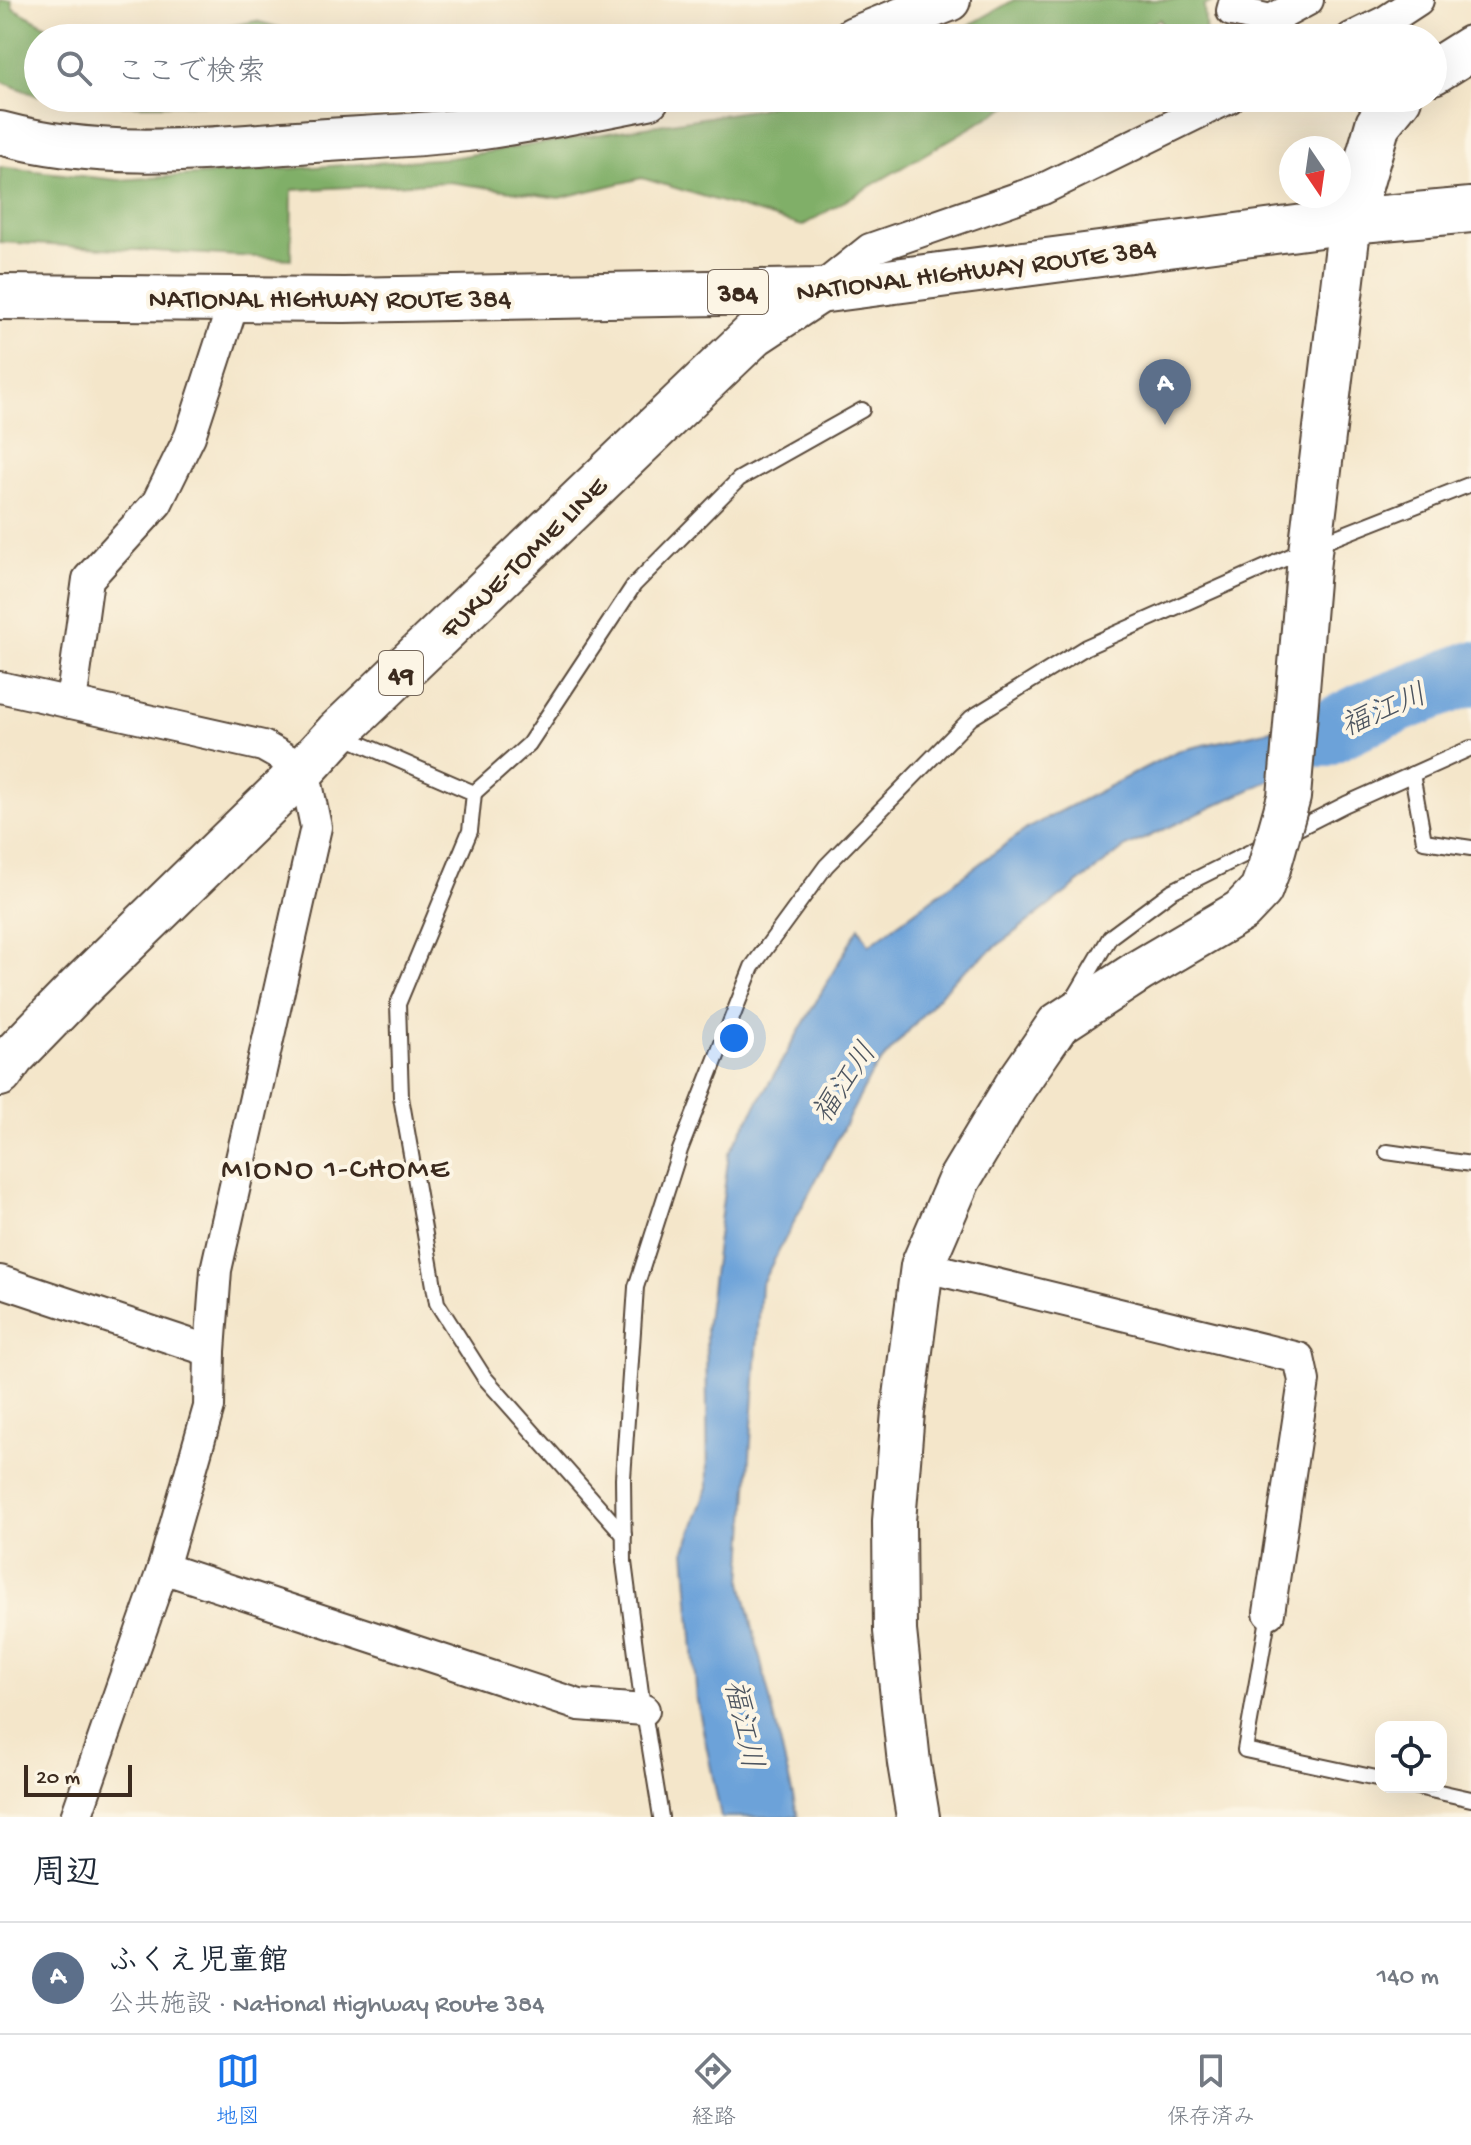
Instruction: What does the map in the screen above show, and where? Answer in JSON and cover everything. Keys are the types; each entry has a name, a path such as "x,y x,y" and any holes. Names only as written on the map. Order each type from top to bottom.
{"main road":[{"path":"1447,63 1471,48"},
{"path":"1350,221 1378,124 1388,112"},
{"name":"NATIONAL HIGHWAY ROUTE 384","path":"0,297 344,300 819,291 1350,221 1471,210"},
{"name":"FUKUE-TOMIE LINE","path":"0,1074 12,1057 78,989 304,769 337,733 754,334 819,291"}],"street":[{"path":"889,24 949,0"},
{"path":"1235,0 1232,11 1271,20 1308,0"},
{"path":"1380,24 1418,0"},
{"path":"0,133 32,142 100,151 166,152 467,130 581,112"},
{"path":"819,291 870,249 1043,189 1200,112"},
{"path":"918,1817 895,1631 894,1521 903,1412 922,1266 959,1180 1016,1085 1058,1024 1139,971 1241,911 1261,890 1289,797 1310,558 1350,221"},
{"path":"71,703 88,579 157,503 190,436 235,298"},
{"path":"0,687 263,746 304,769 316,827 216,1270 209,1407 163,1568 76,1817"},
{"path":"922,1266 1299,1358 1304,1381 1269,1613"},
{"path":"0,1281 210,1351"},
{"path":"163,1568 579,1705 644,1710"}],"lane":[{"path":"624,1535 484,1377 437,1303 401,1097 398,1004 470,831 474,793 529,744 634,585 739,479 862,410"},
{"path":"661,1817 624,1562 623,1478 636,1287 680,1150 752,967 826,866 971,718 1086,647 1310,558 1471,484"},
{"path":"337,733 474,793"},
{"path":"1058,1024 1110,937 1172,891 1346,804 1471,748"},
{"path":"1412,774 1424,841 1471,848"},
{"path":"1387,1152 1471,1164"},
{"path":"1269,1613 1245,1750 1375,1778"},
{"path":"1444,1793 1471,1799"}],"green space":[{"path":"0,0 11,0 13,8 43,24 24,24 24,90 0,81"},
{"path":"1014,0 1216,0 1204,6 1205,24 1162,24 1160,19 1151,24 972,24"},
{"path":"740,112 997,112 802,226 642,178 559,198 449,182 292,190 291,259 0,242 0,167 118,180 450,158"}],"water":[{"path":"1471,685 1124,848 955,978 873,1071 761,1285 742,1582 798,1817 721,1817 697,1701 685,1550 708,1487 706,1328 729,1153 859,927 869,945 1028,828 1177,751"}],"waterway":[{"name":"福江川","path":"1322,735 1367,713 1471,673"}],"place":[{"name":"ふくえ児童館","path":"1165,425"}],"district":[{"name":"MIONO 1-CHOME","path":"336,1167"}]}
